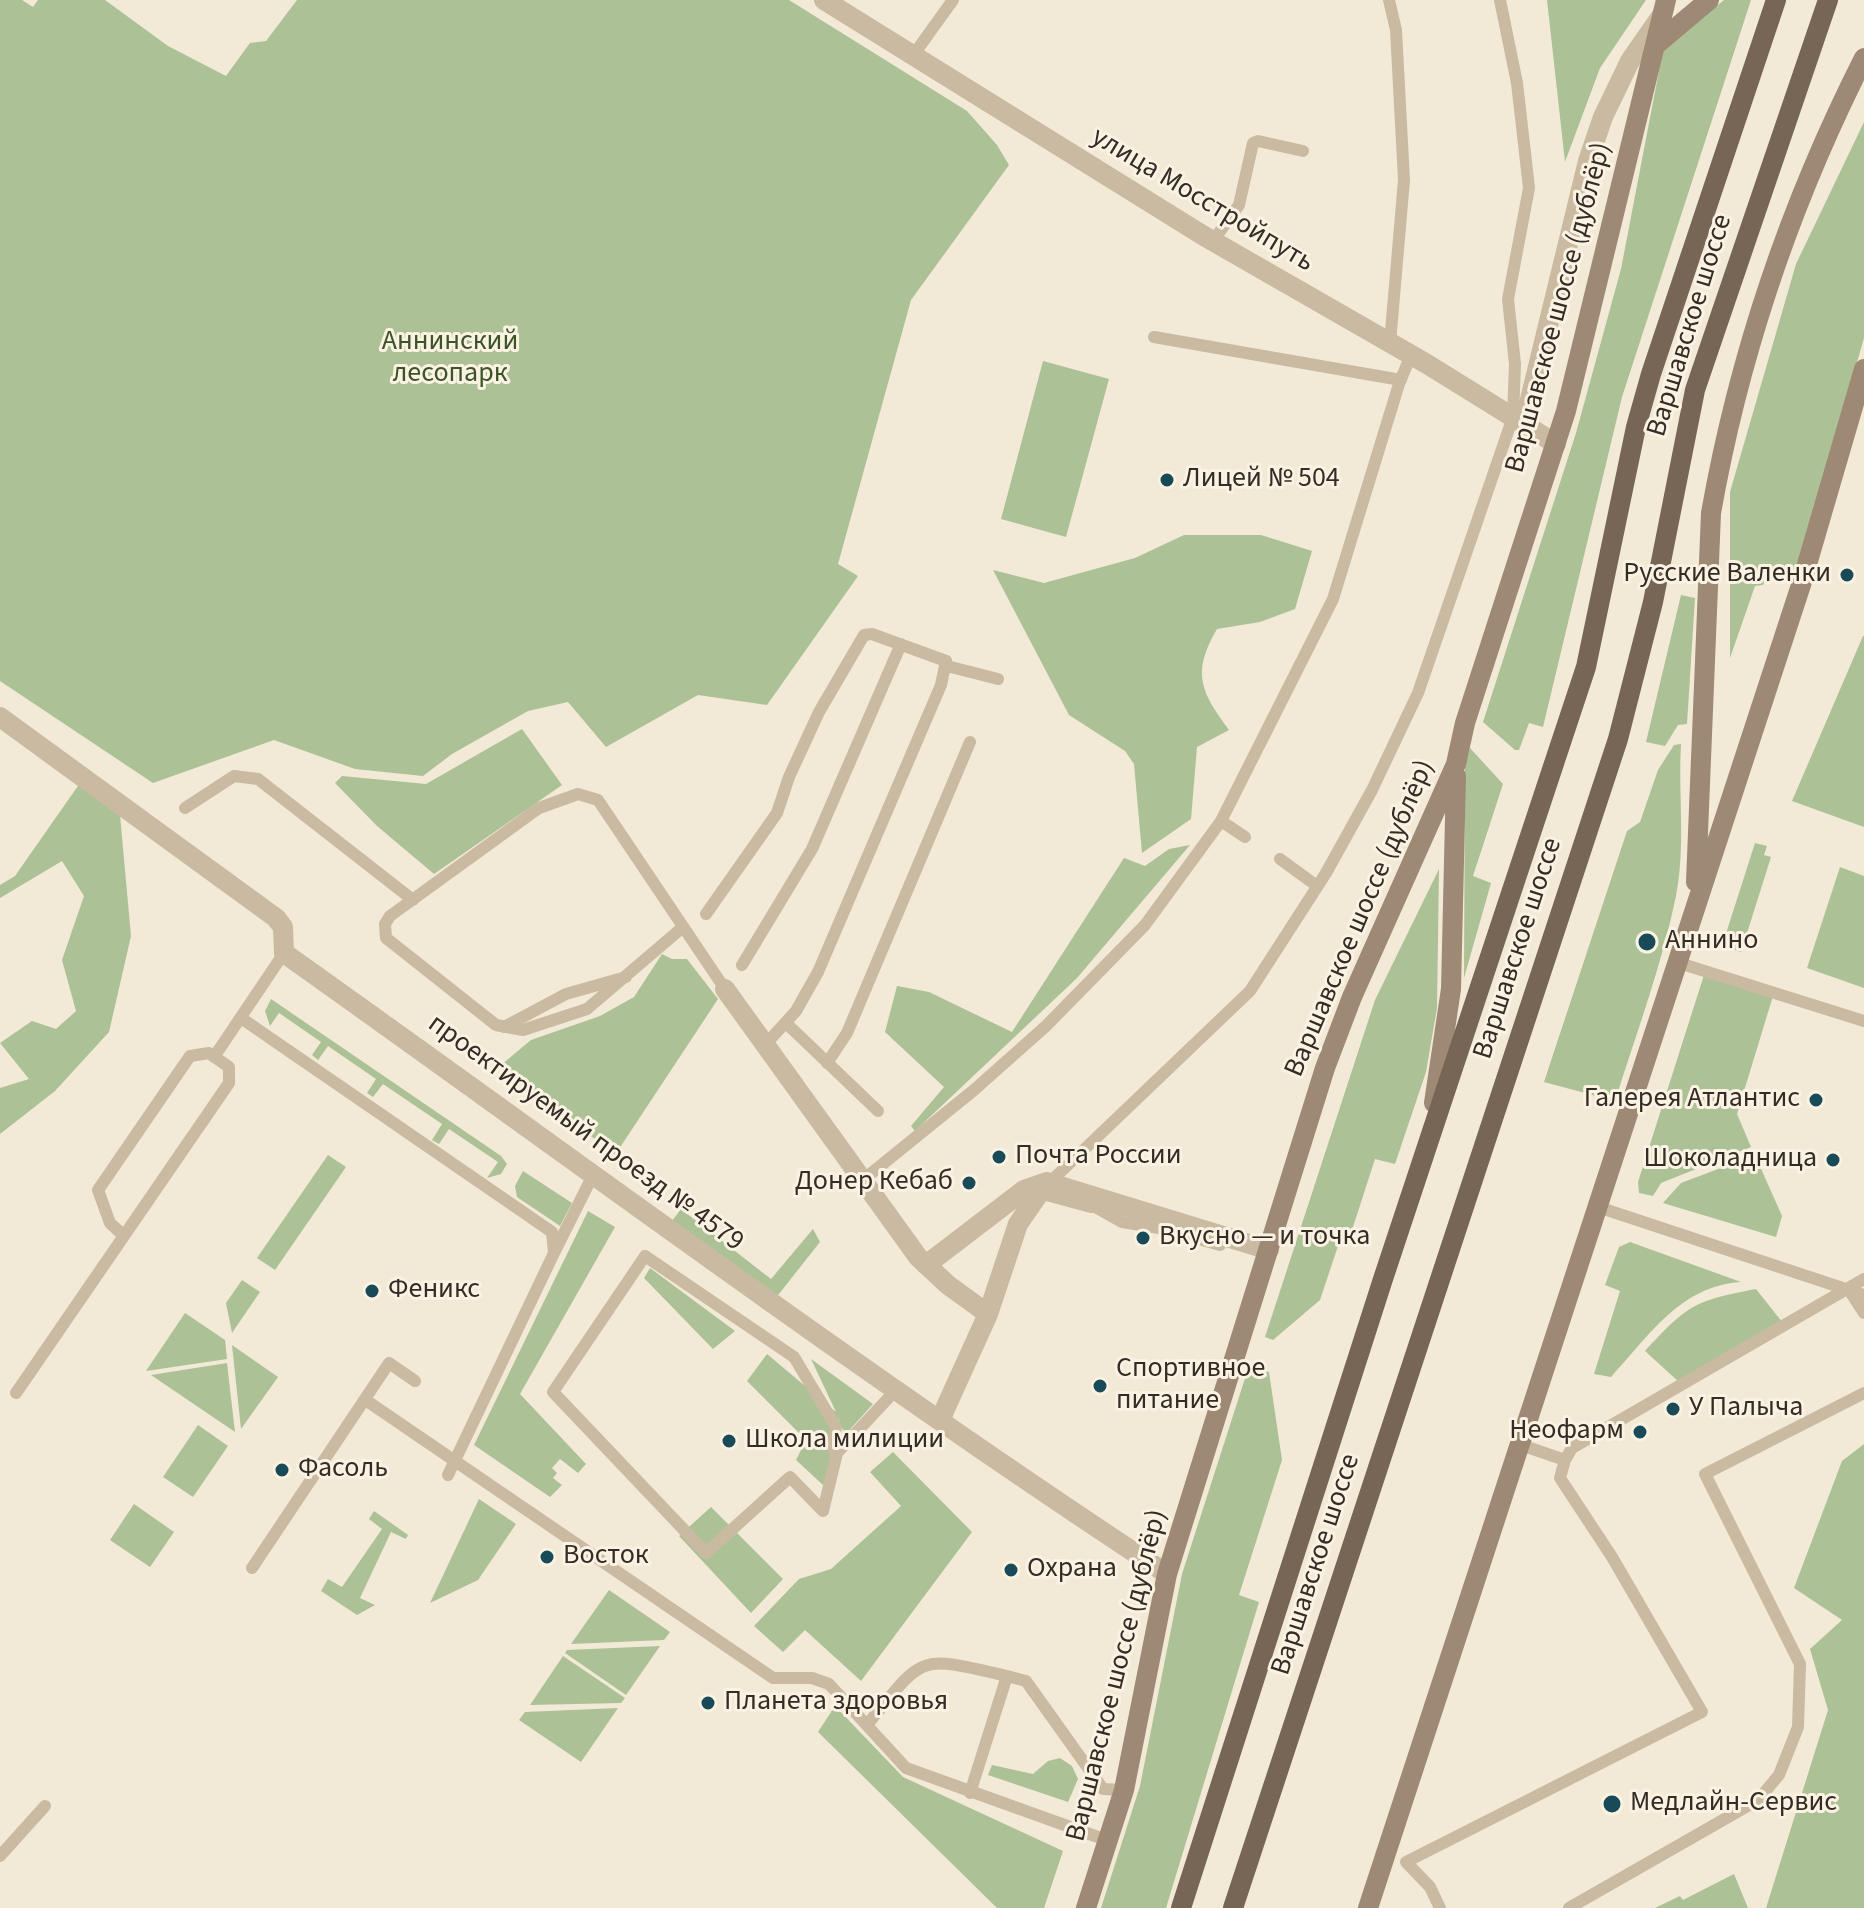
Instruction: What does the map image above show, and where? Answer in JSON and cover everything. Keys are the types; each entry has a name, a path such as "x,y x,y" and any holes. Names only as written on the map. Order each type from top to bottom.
{"main road":[{"path":"1658,43 1709,0"},
{"name":"Варшавское шоссе","path":"1181,1908 1586,667 1643,401 1776,0"},
{"name":"Варшавское шоссе","path":"1233,1908 1618,739 1653,602 1695,390 1828,0"},
{"name":"Варшавское шоссе (дублёр)","path":"1086,1908 1124,1790 1167,1574 1260,1248 1352,997 1456,764 1465,723 1556,444 1665,6"},
{"path":"1693,918 1701,814 1711,513 1743,370 1781,254 1809,175 1864,58"},
{"path":"1368,1908 1801,585 1864,369"},
{"path":"1421,1170 1443,1060 1451,989 1456,764"}],"street":[{"name":"улица Мосстройпуть","path":"824,0 1213,241 1411,355 1556,444"},
{"path":"1519,421 1588,161 1603,117 1630,61 1665,6"},
{"path":"0,717 276,918 283,927 284,953"},
{"name":"проектируемый проезд № 4579","path":"284,953 895,1391 1167,1574"},
{"path":"725,989 926,1265 988,1314"},
{"path":"926,1265 1037,1188 1260,1248"},
{"path":"940,1420 988,1314 1018,1224 1037,1188"}],"lane":[{"path":"912,57 953,0"},
{"path":"1389,0 1396,30 1404,180 1390,343"},
{"path":"1260,1248 1228,1247 1159,1228 1140,1227 1037,1188 1250,991 1317,886 1372,790 1418,693 1519,421 1508,299 1529,188 1517,83 1500,0"},
{"path":"1213,241 1239,205 1253,143 1258,141 1303,151"},
{"path":"1154,337 1401,380"},
{"path":"863,1180 974,1090 1046,1026 1145,925 1221,821 1333,599 1411,355"},
{"path":"706,914 777,813 789,777 819,712 864,635 872,634 939,657 947,666 998,679"},
{"path":"742,965 812,849 901,644"},
{"path":"764,1046 786,1023 818,972 947,666"},
{"path":"827,1063 847,1033 970,742"},
{"path":"185,808 234,776 258,779 413,900"},
{"path":"683,927 587,1009 546,1025 523,1030 504,1027 483,1016 386,938 385,924 390,916 539,808 578,794 598,800 725,989"},
{"path":"1221,821 1245,837"},
{"path":"1280,859 1317,886"},
{"path":"214,1057 284,953"},
{"path":"1679,963 1864,1021"},
{"path":"504,1027 566,994 626,977"},
{"path":"241,1018 545,1225 555,1239 554,1253"},
{"path":"786,1023 878,1111"},
{"path":"16,1393 124,1236 231,1079 229,1067 214,1057 203,1052 190,1056 98,1190 110,1223 124,1236"},
{"path":"448,1475 594,1173"},
{"path":"1598,1207 1864,1295"},
{"path":"837,1453 833,1449 836,1427 794,1357 645,1256 553,1392 706,1553 790,1477 823,1511 837,1453 895,1391"},
{"path":"1406,1862 1702,1712 1612,1557 1560,1478 1565,1460 1572,1448 1864,1279"},
{"path":"1849,1290 1864,1313"},
{"path":"252,1568 367,1401 389,1363 415,1381"},
{"path":"1569,1908 1758,1800 1779,1775 1798,1727 1800,1664 1705,1474 1864,1393"},
{"path":"367,1401 773,1678 824,1681 906,1768 1109,1841"},
{"path":"1521,1445 1565,1460"},
{"path":"867,1725 914,1668 942,1661 1007,1676 1026,1681 1103,1789 1124,1790"},
{"path":"970,1793 1007,1676"},
{"path":"0,1856 45,1806"},
{"path":"1384,1858 1406,1862 1430,1887 1440,1908"}],"green space":[{"name":"Аннинский лесопарк","path":"0,0 22,0 33,7 38,0 105,0 168,46 226,76 250,43 266,41 297,0 789,0 967,111 997,145 1009,165 911,300 838,564 858,576 767,705 698,695 606,747 568,702 528,711 452,754 423,776 355,769 274,740 153,783 0,681"},
{"path":"1547,0 1646,0 1600,68 1565,162"},
{"path":"1724,0 1751,0 1622,397 1543,727 1529,723 1519,750 1515,750 1483,722 1576,433 1621,269 1663,50"},
{"path":"1864,122 1864,338 1796,575 1771,567 1763,585 1755,586 1730,658 1730,492 1796,264"},
{"path":"1043,361 1109,379 1066,537 1001,519"},
{"path":"1184,535 1261,535 1312,551 1295,609 1260,622 1217,629 1204,658 1203,682 1206,693 1229,730 1197,747 1191,819 1142,853 1134,764 1125,751 1069,715 993,570 1044,583 1135,558"},
{"path":"1681,595 1695,598 1687,724 1678,725 1665,746 1646,742"},
{"path":"1864,636 1864,827 1792,801"},
{"path":"522,729 562,785 434,874 377,826 335,783 342,776 426,784"},
{"path":"1681,744 1681,858 1676,896 1656,974 1615,1101 1544,1082 1627,831 1640,822 1658,770 1674,745"},
{"path":"1470,748 1503,784 1473,876 1491,883 1464,978 1465,765"},
{"path":"80,783 120,815 131,936 109,1032 55,1091 0,1134 0,1088 29,1079 0,1043 32,1021 56,1029 76,1011 62,960 84,896 62,861 0,898 0,885 15,876"},
{"path":"1755,843 1767,846 1764,855 1771,857 1741,952 1722,946"},
{"path":"1190,845 1077,978 915,1131 911,1126 944,1087 885,1032 897,986 929,992 1012,1032 1124,858 1145,866 1169,849"},
{"path":"1840,867 1864,876 1864,988 1807,968"},
{"path":"1439,869 1437,1008 1426,1072 1395,1164 1375,1159 1352,1230 1344,1228 1320,1300 1273,1340 1265,1337 1375,1000"},
{"path":"662,954 672,959 687,959 718,999 615,1155 501,1065 531,1040 600,1016 634,997"},
{"path":"1704,975 1773,996 1737,1114 1751,1147 1661,1183 1653,1196 1639,1193 1638,1182"},
{"path":"271,999 501,1156 507,1164 501,1174 487,1178 498,1162 449,1129 439,1144 432,1140 442,1124 383,1084 373,1097 367,1093 376,1079 328,1046 318,1060 312,1055 321,1042 279,1013 270,1026 265,1011"},
{"path":"328,1155 346,1167 275,1270 257,1258"},
{"path":"1755,1155 1782,1216 1776,1237 1663,1203 1681,1183"},
{"path":"523,1171 572,1203 560,1226 517,1197 515,1186"},
{"path":"681,1209 771,1279 813,1229 820,1242 775,1299 672,1221"},
{"path":"588,1211 615,1227 520,1394 586,1464 578,1473 560,1459 552,1468 557,1473 553,1478 562,1485 550,1497 474,1445"},
{"path":"1630,1242 1741,1282 1700,1293 1683,1303 1653,1330 1611,1377 1594,1374 1620,1291 1605,1285 1619,1247"},
{"path":"650,1268 735,1331 713,1349 644,1278"},
{"path":"242,1280 260,1292 232,1333 226,1303"},
{"path":"1756,1289 1783,1323 1679,1382 1645,1351 1693,1307 1718,1297"},
{"path":"185,1313 225,1340 227,1359 146,1371"},
{"path":"232,1345 278,1377 241,1429"},
{"path":"767,1354 836,1412 811,1359 873,1404 845,1435 838,1418 838,1463 823,1485 796,1460 806,1440 747,1381"},
{"path":"227,1363 235,1432 151,1375"},
{"path":"1249,1366 1269,1372 1282,1460 1239,1595 1259,1602 1166,1908 1101,1908 1140,1786 1182,1574"},
{"path":"198,1425 228,1446 193,1497 163,1477"},
{"path":"1864,1444 1864,1908 1766,1908 1828,1710 1810,1649 1842,1620 1794,1588 1842,1461"},
{"path":"893,1452 972,1532 861,1681 805,1630 783,1652 754,1626 799,1579 831,1569 901,1506 870,1472"},
{"path":"479,1499 516,1524 478,1580 430,1603"},
{"path":"134,1504 174,1532 150,1567 110,1540"},
{"path":"711,1507 783,1579 751,1613 679,1536"},
{"path":"374,1511 408,1535 406,1539 391,1532 360,1598 375,1605 357,1615 321,1591 328,1579 342,1587 382,1529 369,1519"},
{"path":"609,1590 670,1632 664,1640 571,1644"},
{"path":"660,1646 626,1695 565,1653 567,1650"},
{"path":"563,1656 625,1698 621,1703 530,1705"},
{"path":"835,1706 903,1777 1063,1851 1044,1908 997,1908 818,1732"},
{"path":"618,1708 581,1762 519,1720 525,1712"},
{"path":"1060,1758 1072,1766 1078,1779 1068,1802 988,1775 992,1765 1033,1774 1048,1761"},
{"path":"1734,1874 1748,1908 1655,1908 1680,1896 1683,1900"}],"place":[{"name":"Лицей № 504","path":"1167,480"},
{"name":"Русские Валенки","path":"1847,575"},
{"name":"Аннино","path":"1647,942"},
{"name":"Галерея Атлантис","path":"1816,1100"},
{"name":"Почта России","path":"999,1157"},
{"name":"Шоколадница","path":"1833,1160"},
{"name":"Донер Кебаб","path":"969,1183"},
{"name":"Вкусно — и точка","path":"1143,1238"},
{"name":"Феникс","path":"372,1291"},
{"name":"Спортивное питание","path":"1100,1386"},
{"name":"У Палыча","path":"1673,1409"},
{"name":"Неофарм","path":"1640,1432"},
{"name":"Школа милиции","path":"729,1441"},
{"name":"Фасоль","path":"282,1470"},
{"name":"Восток","path":"547,1557"},
{"name":"Охрана","path":"1011,1570"},
{"name":"Планета здоровья","path":"708,1703"},
{"name":"Медлайн-Сервис","path":"1612,1804"}]}
